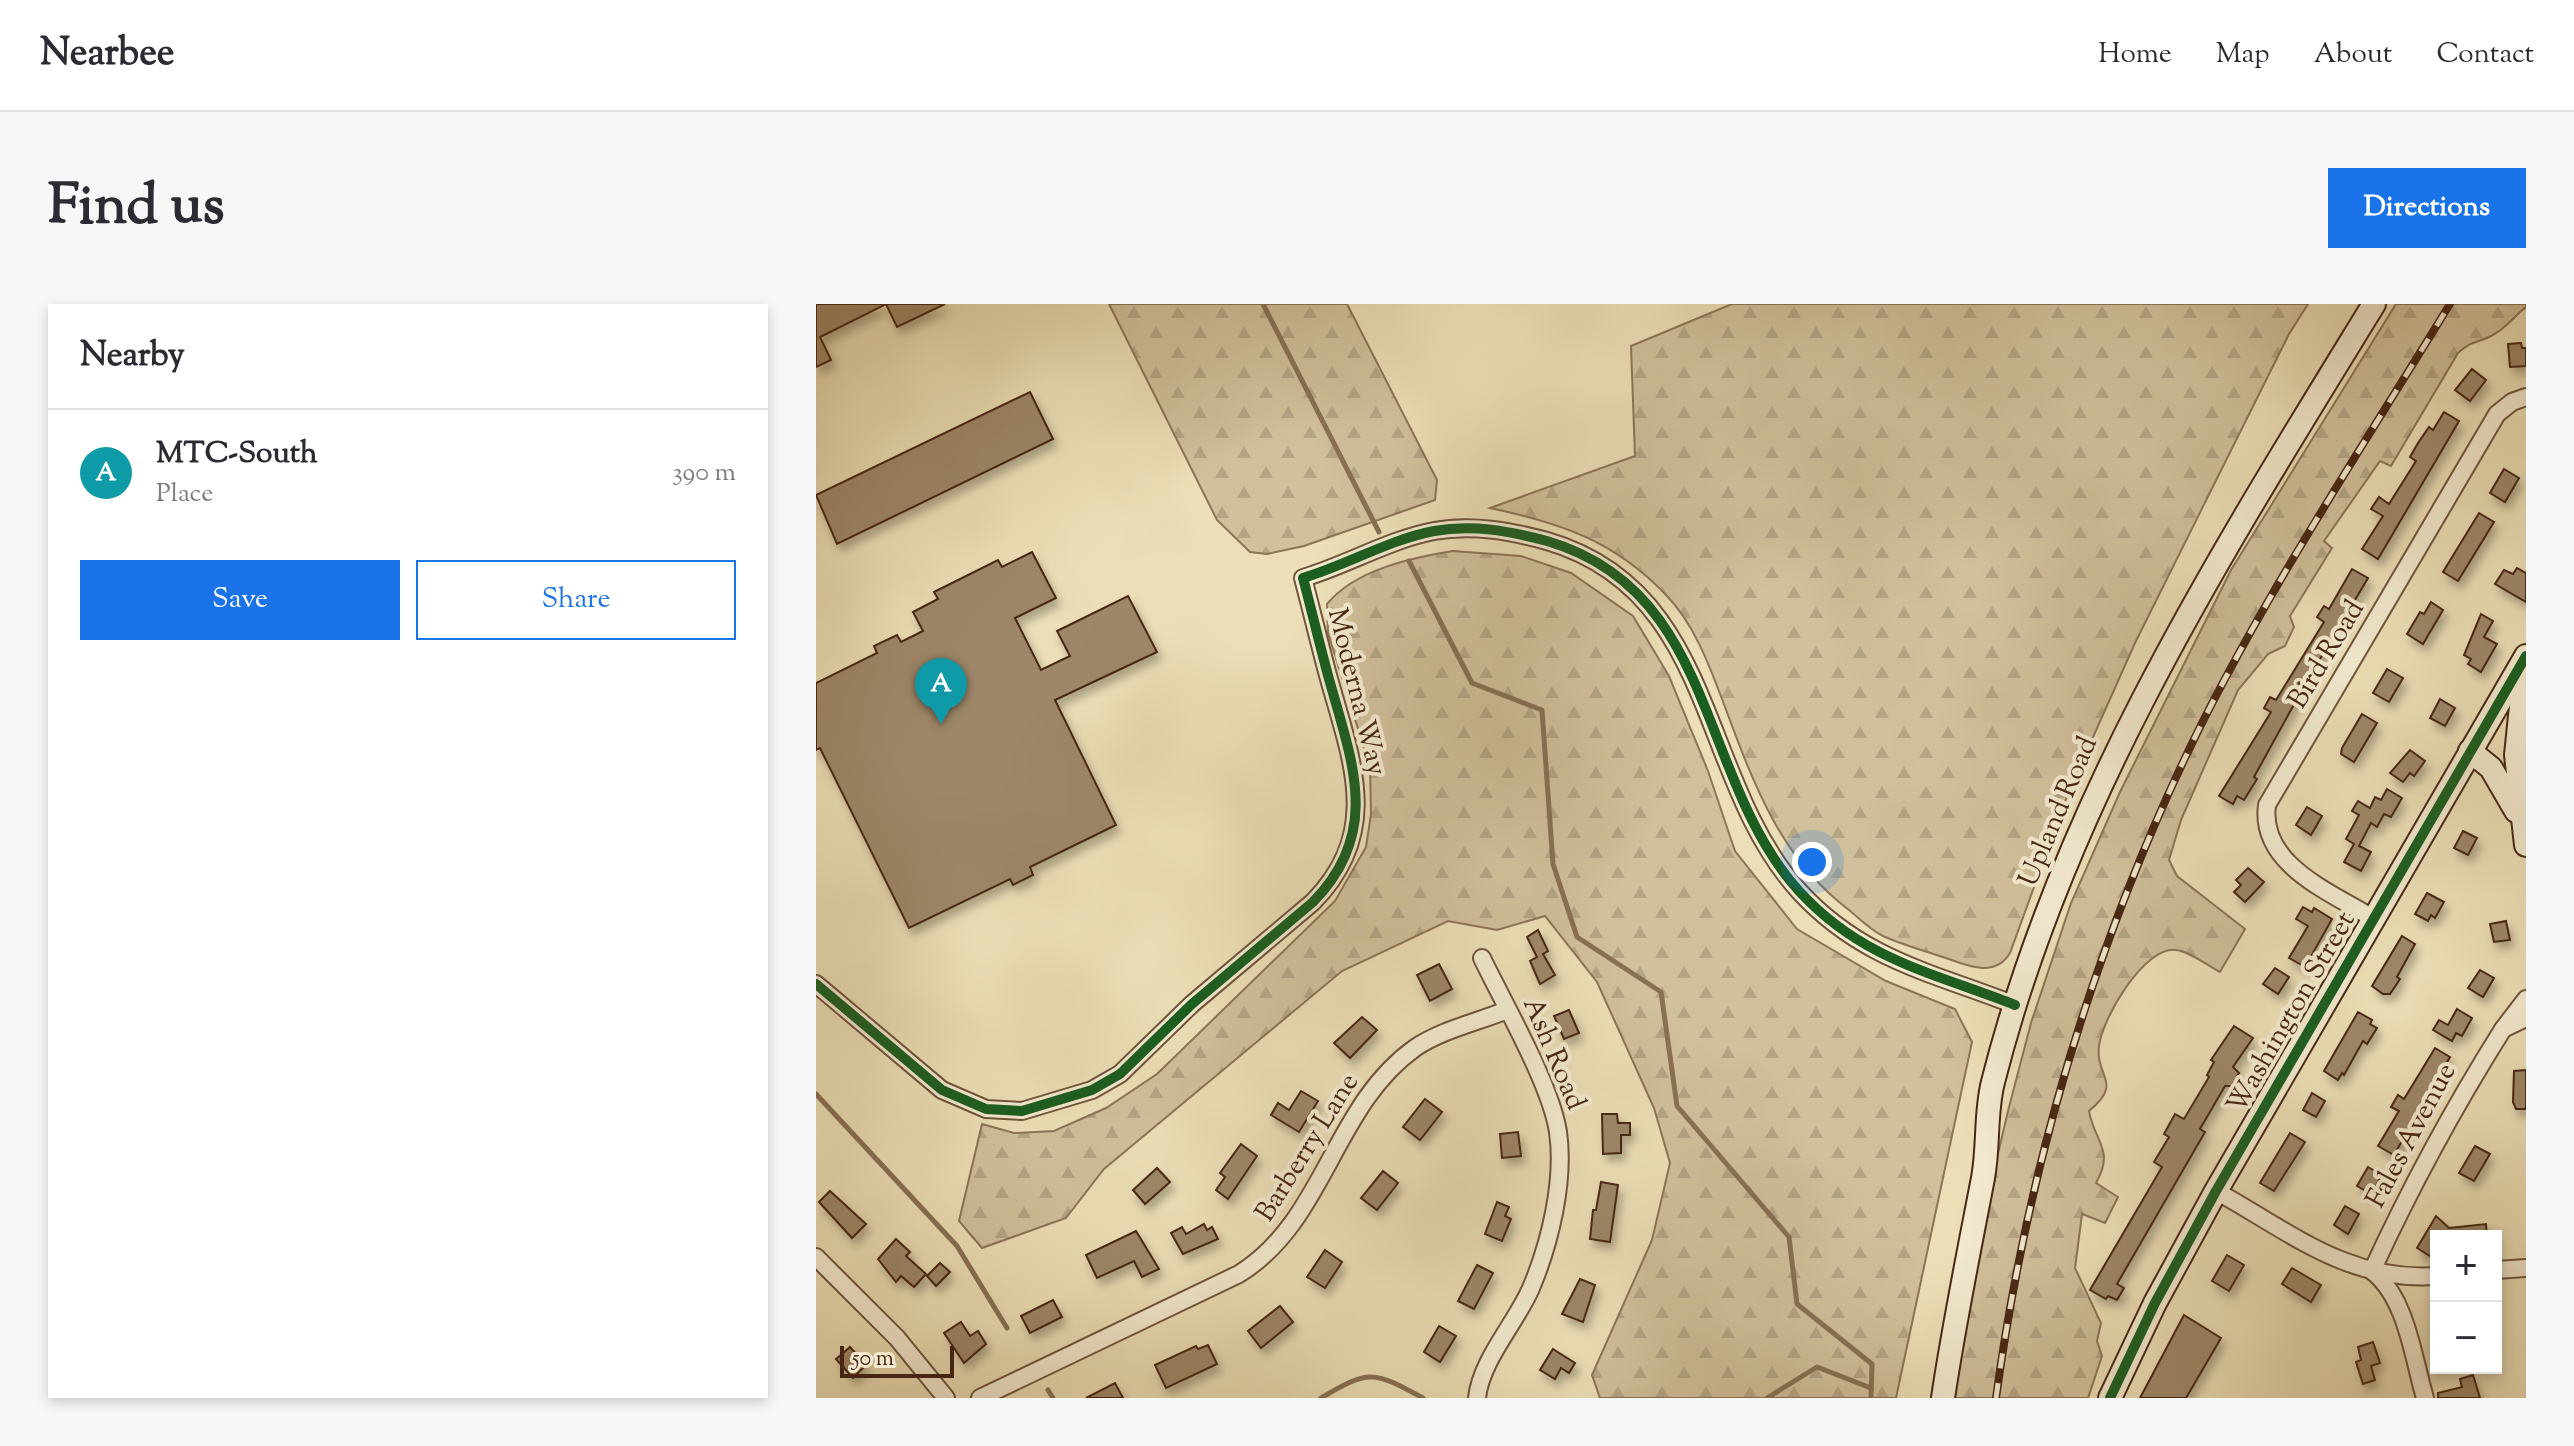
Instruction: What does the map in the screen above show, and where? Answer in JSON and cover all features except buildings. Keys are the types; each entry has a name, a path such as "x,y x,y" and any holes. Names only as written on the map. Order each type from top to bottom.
{"main road":[{"name":"Upland Road","path":"1943,1398 1983,1176 1992,1085 2015,1005 2083,826 2142,700 2248,510 2374,304"},
{"name":"Washington Street","path":"2110,1398 2155,1303 2216,1191 2526,656"},
{"path":"2524,836 2516,755 2526,656"},
{"path":"2474,745 2516,755"},
{"path":"2474,745 2508,792 2524,836"}],"street":[{"name":"Bird Road","path":"2374,919 2295,869 2274,851 2267,833 2267,805 2497,414 2512,402 2526,397"},
{"name":"Moderna Way","path":"816,984 942,1090 986,1109 1036,1108 1114,1079 1192,1004 1313,902 1329,886 1347,854 1357,816 1356,780 1303,578 1403,540 1463,528 1504,531 1559,545 1590,559 1633,588 1655,610 1678,646 1743,805 1773,859 1799,891 1847,934 1883,956 1941,981 2015,1005"},
{"name":"Ash Road","path":"1477,1398 1493,1358 1519,1315 1533,1283 1555,1197 1559,1160 1554,1114 1482,958"},
{"name":"Fales Avenue","path":"2372,1271 2419,1176 2503,1029 2526,999"},
{"name":"Barberry Lane","path":"980,1398 1226,1281 1264,1259 1309,1202 1368,1094 1390,1070 1416,1048 1507,1010"},
{"path":"2503,1029 2526,1018"},
{"path":"2216,1191 2339,1262 2401,1276 2430,1276"},
{"path":"816,1257 897,1338 946,1398"},
{"path":"2502,1270 2526,1268"},
{"path":"2372,1271 2384,1280 2394,1299 2425,1398"}],"green space":[{"path":"1109,304 1347,304 1437,480 1435,500 1304,546 1267,554 1250,552 1217,520"},
{"path":"1732,304 2308,304 2289,334 2135,643 2069,791 2010,953 1997,965 1972,967 1883,936 1825,890 1805,868 1772,819 1701,648 1666,595 1627,561 1586,537 1540,520 1490,508 1635,456 1631,346"},
{"path":"2396,304 2526,304 2526,307 2496,333 2458,353 2391,466 2380,461 2324,541 2332,548 2290,616 2294,627 2285,646 2268,654 2238,690 2181,820 2169,860 2177,876 2245,929 2220,972 2176,950 2164,952 2151,960 2127,986 2102,1034 2099,1057 2106,1079 2105,1093 2089,1111 2104,1154 2096,1183 2118,1197 2105,1223 2082,1214 2075,1268 2101,1323 2097,1341 2102,1356 2088,1398 1954,1398 1975,1252 2008,1111 2031,1023 2071,903 2120,792 2231,570"},
{"path":"1453,551 1521,556 1571,573 1633,616 1669,676 1708,771 1735,851 1797,929 1886,981 1955,1009 1972,1042 1896,1398 1600,1398 1592,1375 1652,1240 1670,1163 1654,1108 1597,982 1545,916 1497,930 1448,921 1342,971 1104,1169 1066,1218 982,1248 959,1221 982,1124 1014,1133 1054,1131 1106,1108 1157,1074 1335,901 1366,847 1371,814 1370,767 1328,633 1327,604 1352,582 1384,567"}],"waterway":[{"path":"1263,304 1379,532"},
{"path":"1409,561 1472,683 1542,710 1553,864 1577,937 1661,992 1677,1106 1789,1237 1797,1304 1872,1364 1871,1398"},
{"path":"816,1094 957,1246 1007,1328"},
{"path":"1767,1398 1817,1367 1871,1388"},
{"path":"1321,1398 1351,1382 1372,1377 1382,1378 1423,1398"},
{"path":"1048,1390 1053,1398"}],"railway":[{"path":"1996,1398 2010,1310 2047,1138 2098,969 2163,805 2201,725 2259,618 2450,304"}],"cycle path":[{"path":"816,984 942,1090 986,1109 1022,1111 1092,1090 1120,1074 1192,1004 1313,902 1334,876 1348,849 1356,795 1352,768 1303,578 1417,535 1477,528 1547,541 1603,566 1644,601 1675,644 1699,692 1741,796 1766,846 1799,891 1823,914 1848,933 1900,962 2015,1005"},
{"path":"2110,1398 2155,1303 2216,1191 2526,656"}],"place":[{"name":"MTC-South","path":"941,724"}]}
